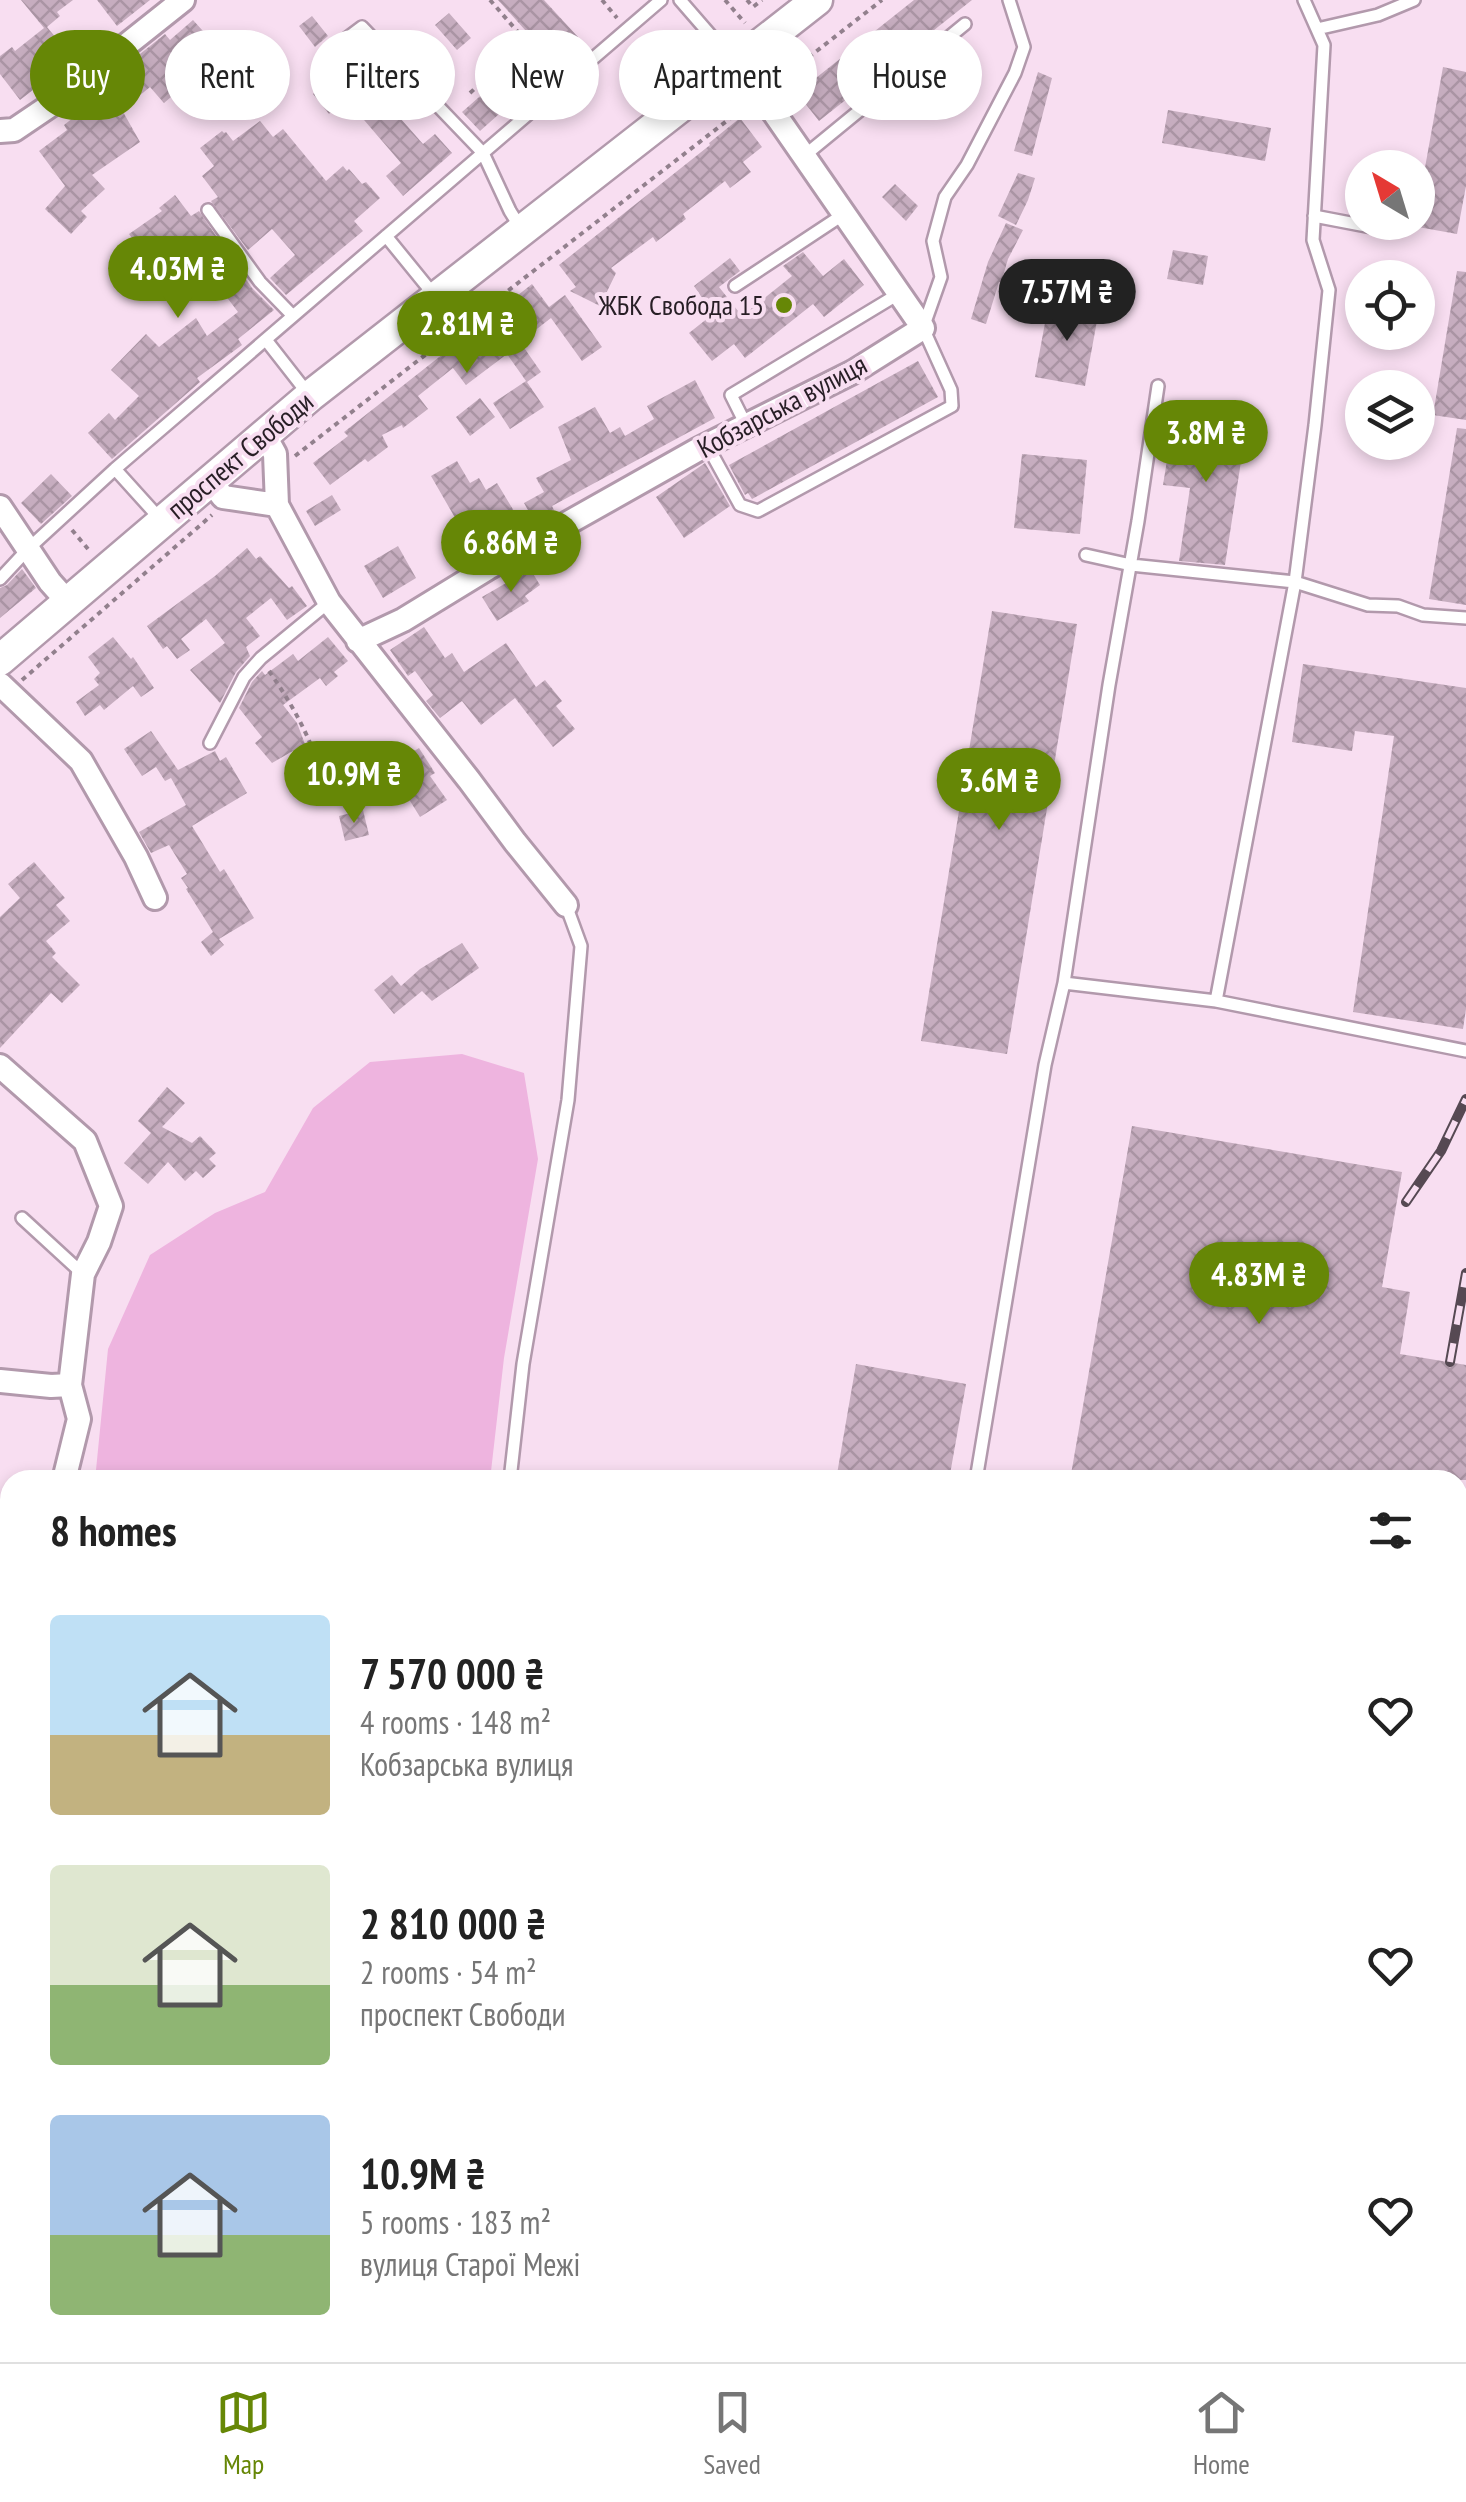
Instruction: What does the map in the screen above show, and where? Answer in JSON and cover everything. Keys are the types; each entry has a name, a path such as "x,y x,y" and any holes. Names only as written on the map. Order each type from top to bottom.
{"main road":[{"name":"проспект Свободи","path":"779,30 817,0"},
{"name":"проспект Свободи","path":"0,660 310,396 664,120"}],"street":[{"path":"0,131 14,130 51,105 182,0"},
{"path":"779,120 923,328"},
{"name":"Кобзарська вулиця","path":"358,641 403,620 707,445 853,372 923,328"},
{"path":"264,434 275,454 276,505 330,602 566,905"},
{"path":"210,480 223,497 276,505"},
{"path":"0,507 67,601"},
{"path":"4,688 81,761 136,857 154,898"},
{"path":"0,1066 85,1141 111,1206 83,1274 70,1385 79,1419 66,1470"},
{"path":"0,1381 70,1385"}],"lane":[{"path":"0,579 115,469 661,0"},
{"path":"680,0 706,30"},
{"path":"707,445 740,505 758,510 952,406 951,390 923,328 942,277 933,240 944,196 975,150 1015,73 1024,47 1010,0"},
{"path":"1216,1002 1295,582 1329,290 1313,240 1324,45 1304,0"},
{"path":"1317,29 1378,15 1414,0"},
{"path":"804,156 965,24"},
{"path":"451,120 483,153 510,212 523,230"},
{"path":"208,210 260,282 293,316"},
{"path":"735,286 844,214"},
{"path":"1314,216 1345,222"},
{"path":"386,236 436,298"},
{"path":"746,426 731,395 900,293"},
{"path":"266,340 310,396"},
{"path":"978,1470 1045,1064 1064,983 1158,386"},
{"path":"115,469 162,521"},
{"path":"1086,555 1131,565 1295,582 1368,605 1466,618"},
{"path":"210,742 244,677 261,658 330,602"},
{"path":"511,1470 523,1364 568,1100 581,946 566,905"},
{"path":"1064,983 1216,1002 1466,1051"},
{"path":"22,1218 83,1274"}],"path":[{"path":"490,0 516,30"},
{"path":"602,0 627,29"},
{"path":"725,0 745,24"},
{"path":"748,0 753,7 762,0"},
{"path":"817,50 882,0"},
{"path":"470,93 475,88"},
{"path":"276,476 287,462 727,120"},
{"path":"4,688 218,509 246,500"},
{"path":"62,518 88,549"},
{"path":"261,658 304,729 323,774 329,806"}],"shaded area":[{"path":"462,1054 524,1073 538,1159 504,1358 491,1470 96,1470 108,1349 150,1255 215,1213 265,1192 313,1108 370,1062"}],"building":[{"path":"21,0 73,0 57,12 60,16 47,27 49,30 41,30 44,28"},
{"path":"97,0 150,0 117,26"},
{"path":"498,0 544,0 572,30 525,30"},
{"path":"914,0 972,0 934,30 876,30"},
{"path":"449,13 471,38 457,50 455,30 439,30 435,25"},
{"path":"312,16 323,30 310,30 310,40 299,26"},
{"path":"193,20 202,30 182,30"},
{"path":"165,34 164,103 150,87 145,91 145,50"},
{"path":"30,39 30,92 20,100 0,74 0,56 12,47 15,51"},
{"path":"837,61 837,107 819,121 817,118 817,77"},
{"path":"1443,67 1466,72 1466,186 1457,234 1435,230 1435,150 1428,150"},
{"path":"1038,72 1052,78 1032,156 1014,151"},
{"path":"475,101 475,120 492,120 480,131 462,112"},
{"path":"1168,110 1271,128 1265,161 1162,143"},
{"path":"70,120 128,120 140,142 92,175 105,189 81,211 87,217 71,234 45,209 65,186 39,151 67,130 64,125"},
{"path":"364,120 402,120 423,144 435,134 452,153 403,196 386,176 401,163"},
{"path":"742,120 762,147 743,162 751,172 730,188 725,181 683,214 686,219 656,242 653,237 611,268 616,273 600,306 570,291 576,287 559,265"},
{"path":"260,121 273,137 283,129 326,181 343,166 380,198 354,221 363,231 286,295 270,278 295,255 272,229 248,250 211,201 218,197 202,176 214,166 200,148 222,131 233,141"},
{"path":"1018,173 1035,178 1016,225 998,216"},
{"path":"895,184 918,206 906,221 882,197"},
{"path":"175,195 191,216 199,211 252,288 274,310 238,339 242,345 197,378 200,382 112,459 88,433 109,413 115,420 139,396 111,370 146,334 159,347 196,318 207,336 238,312 216,283 185,303 168,276 144,296 130,280 150,262 129,234 162,211 159,208"},
{"path":"1006,223 1023,230 1008,259 986,324 971,319 988,262"},
{"path":"1173,250 1208,256 1203,285 1167,279"},
{"name":"ЖБК Свобода 15","path":"803,252 823,276 844,259 864,285 824,317 813,304 745,358 734,344 712,361 689,333 713,314 694,286 730,258 740,271 719,287 742,316 792,276 783,266"},
{"path":"1457,271 1466,272 1466,420 1435,415"},
{"path":"532,284 549,307 565,295 602,347 582,361 551,318 520,342 541,372 527,382 544,407 510,429 493,403 526,381 507,354 466,385 453,368 418,396 428,409 403,428 402,425 382,435 388,447 330,485 313,463 348,436 344,432"},
{"path":"1049,301 1099,310 1085,386 1035,377"},
{"path":"918,361 938,397 752,499 748,493 745,495 729,465"},
{"path":"695,380 715,418 552,506 555,512 535,523 524,503 544,492 536,478 571,460 558,427 595,407 610,433 620,427 625,436 654,419 647,406"},
{"path":"480,398 495,417 470,436 456,417"},
{"path":"1174,417 1246,429 1225,565 1179,561 1190,488 1163,485"},
{"path":"1457,428 1466,429 1466,605 1429,599"},
{"path":"1022,454 1087,460 1080,534 1014,528"},
{"path":"457,461 470,483 479,478 486,490 497,483 520,521 473,549 431,476"},
{"path":"705,463 730,506 684,538 656,497"},
{"path":"51,474 72,496 41,524 21,503"},
{"path":"332,495 341,510 315,526 306,511"},
{"path":"398,546 416,578 383,598 364,566"},
{"path":"247,548 256,559 260,556 289,588 292,586 307,606 287,620 271,598 246,618 260,636 246,647 250,656 236,672 220,703 190,670 225,643 206,619 181,639 190,650 177,659 167,646 163,649 147,626"},
{"path":"22,569 36,588 0,618 0,588"},
{"path":"530,569 540,585 525,596 529,601 497,621 482,597"},
{"path":"992,611 1077,624 1007,1054 921,1041"},
{"path":"424,627 445,658 452,653 464,672 506,643 536,687 545,680 562,701 556,706 575,729 553,747 515,698 481,725 462,701 440,718 426,701 433,695 415,671 408,676 390,650"},
{"path":"113,637 133,657 154,688 141,697 133,686 104,710 100,705 85,716 76,702 99,685 94,679 100,673 88,657"},
{"path":"328,637 348,661 334,672 338,676 326,686 320,678 283,705 297,723 305,744 272,763 255,743 262,737 239,708 262,671 265,675 293,654 298,661"},
{"path":"1303,664 1466,688 1463,1029 1353,1012 1394,736 1355,731 1352,751 1292,742"},
{"path":"151,731 178,770 215,751 220,761 226,757 247,793 192,826 254,918 219,939 224,945 211,956 201,942 213,932 181,878 187,874 169,845 151,853 139,832 186,805 171,778 165,781 156,767 142,776 124,749"},
{"path":"419,748 435,773 430,776 447,800 420,817 389,767"},
{"path":"363,810 369,835 345,841 339,816"},
{"path":"34,862 65,898 56,905 70,921 46,941 56,953 52,957 80,985 62,1003 51,993 0,1048 0,917 20,898 8,884"},
{"path":"462,943 479,968 432,1001 422,991 394,1014 374,990 392,975 401,986"},
{"path":"167,1087 185,1103 162,1127 192,1143 200,1136 216,1153 209,1159 216,1166 203,1178 196,1171 185,1181 168,1162 148,1184 124,1163 151,1133 138,1121"},
{"path":"1132,1126 1402,1172 1382,1287 1410,1292 1400,1354 1466,1365 1466,1470 1072,1470"},
{"path":"856,1364 966,1384 951,1470 838,1470"}],"railway":[{"path":"1406,1202 1441,1151 1466,1099"},
{"path":"1450,1362 1466,1273"}],"place":[{"name":"ЖБК Свобода 15","path":"784,305"}]}
